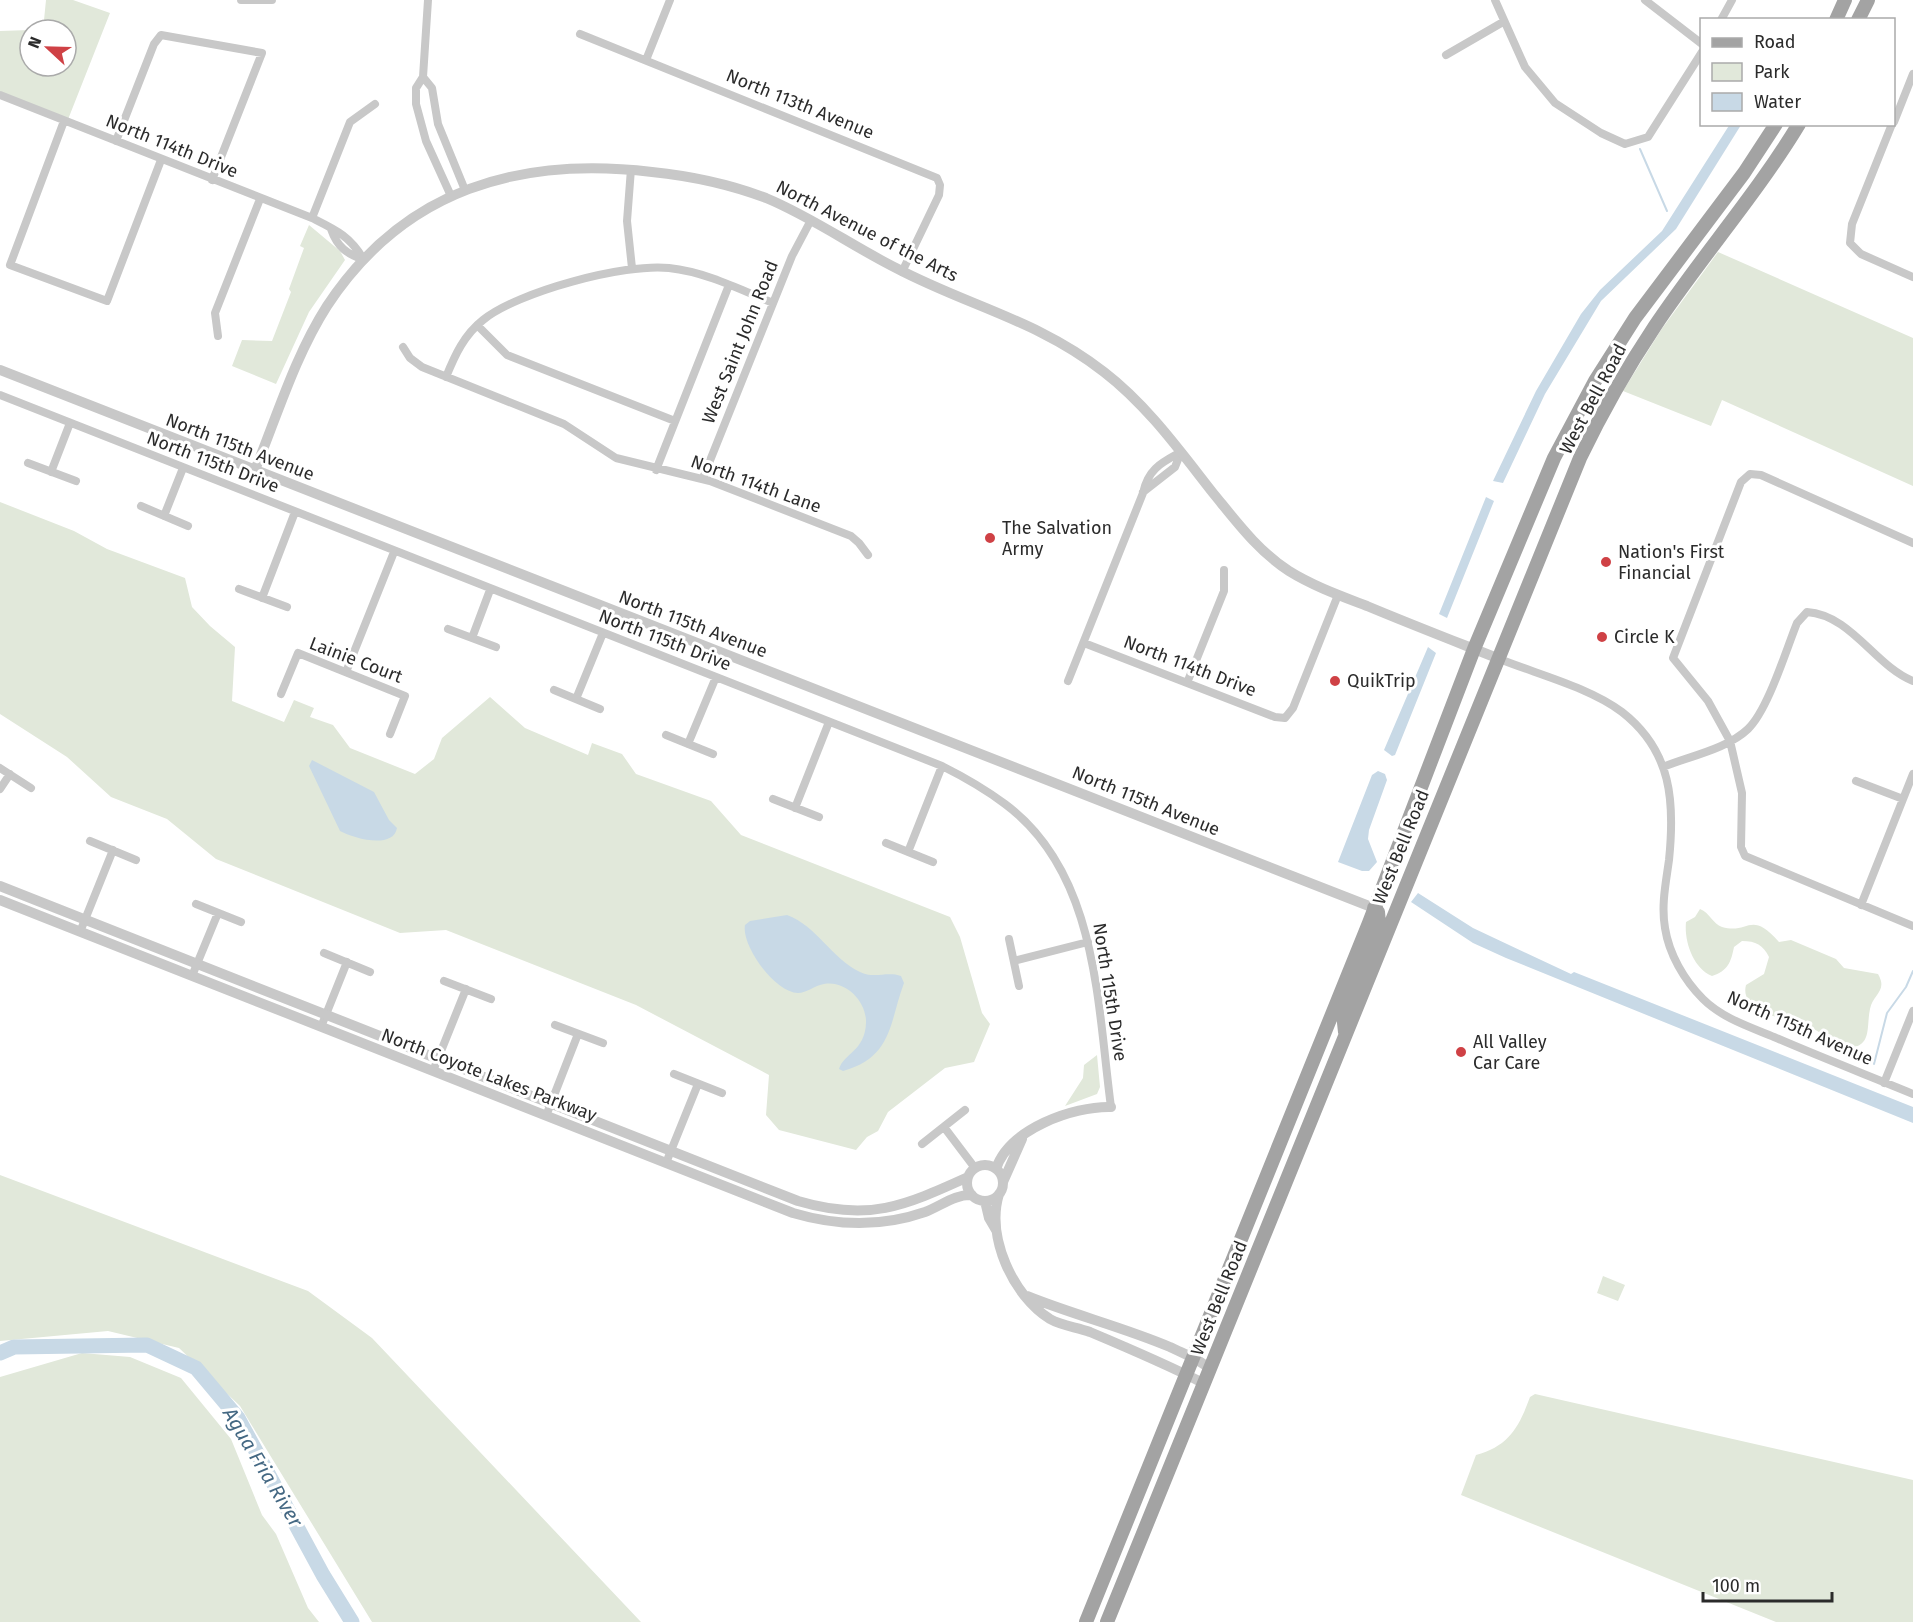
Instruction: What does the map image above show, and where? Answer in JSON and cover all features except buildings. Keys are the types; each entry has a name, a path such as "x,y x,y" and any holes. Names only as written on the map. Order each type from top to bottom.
{"main road":[{"path":"1837,18 1845,0"},
{"path":"1859,18 1868,0"},
{"name":"West Bell Road","path":"1086,1622 1374,908 1474,649 1554,458 1594,381 1640,310 1744,173 1775,126"},
{"name":"West Bell Road","path":"1107,1622 1580,458 1609,401 1655,325 1760,185 1798,126"},
{"path":"1345,1035 1343,1013 1379,923 1378,912 1374,908"},
{"path":"1303,1136 1298,1130 1298,1119 1320,1065 1320,1043"},
{"path":"1254,1257 1257,1226 1278,1172 1273,1160"}],"street":[{"path":"241,0 272,0"},
{"path":"428,0 423,77 416,88 421,127 451,196"},
{"path":"646,60 670,0"},
{"path":"1495,0 1524,67 1555,102 1601,133 1625,144 1648,137 1700,54"},
{"path":"1645,0 1700,43"},
{"path":"1722,18 1732,0"},
{"path":"1446,55 1503,22"},
{"name":"North 113th Avenue","path":"580,34 928,173 940,181 940,190 931,214 902,272"},
{"path":"116,141 154,44 161,35 262,53 212,180"},
{"path":"1895,118 1913,74"},
{"path":"423,77 432,88 438,124 465,190"},
{"name":"North 114th Drive","path":"0,95 312,218 342,233 356,245 364,260"},
{"path":"312,218 350,122 375,104"},
{"path":"64,121 10,265 107,301 161,160"},
{"path":"1892,126 1852,224 1850,243 1861,254 1913,277"},
{"name":"North Avenue of the Arts","path":"255,470 321,317 340,288 364,260 401,227 451,196 506,177 546,169 578,166 631,169 725,185 766,199 812,220 902,272 1020,320 1063,342 1130,394 1181,452 1247,535 1291,572 1338,595 1497,658"},
{"path":"631,169 627,220 632,268"},
{"path":"218,336 215,313 260,199"},
{"name":"West Saint John Road","path":"703,478 796,248 812,220"},
{"path":"446,376 459,346 477,325 498,309 515,301 602,274 632,268 676,269 729,285 773,303"},
{"path":"656,470 729,285"},
{"path":"477,325 507,355 675,421"},
{"name":"North 114th Lane","path":"403,347 416,364 564,424 616,458 656,470 703,478 851,536 863,546 868,555"},
{"name":"North 115th Avenue","path":"0,370 1374,908"},
{"name":"North 115th Drive","path":"0,395 490,590 942,766 1006,805 1033,832 1056,862 1077,902 1088,942 1111,1107"},
{"path":"51,472 70,423"},
{"path":"1068,681 1143,493 1146,477 1163,462 1181,452"},
{"path":"28,463 76,481"},
{"path":"164,516 183,468"},
{"path":"1913,543 1761,475 1749,474 1741,482 1673,658 1708,701 1730,741 1742,793 1742,854 1751,860 1913,926"},
{"path":"141,506 188,526"},
{"path":"262,598 296,512"},
{"path":"346,672 394,552"},
{"path":"1187,683 1224,591 1224,570"},
{"path":"239,589 287,607"},
{"path":"472,638 490,590"},
{"name":"North 114th Drive","path":"1083,643 1275,717 1285,718 1293,708 1338,595"},
{"path":"1663,767 1730,741 1749,729 1759,715 1797,623 1804,614 1814,613 1838,624 1896,673 1913,681"},
{"path":"448,629 496,647"},
{"path":"576,699 603,633"},
{"name":"Lainie Court","path":"281,694 298,653 405,696 390,734"},
{"name":"North 115th Avenue","path":"1497,658 1613,706 1641,730 1663,767 1673,805 1664,900 1665,928 1671,951 1689,983 1715,1009 1732,1019 1913,1094"},
{"path":"688,744 716,678"},
{"path":"554,690 600,709"},
{"path":"795,808 830,722"},
{"path":"666,735 713,754"},
{"path":"908,852 942,766"},
{"path":"0,768 31,788"},
{"path":"0,789 10,774"},
{"path":"1861,905 1913,774"},
{"path":"1856,781 1903,799"},
{"path":"773,799 819,818"},
{"path":"90,841 136,860"},
{"path":"886,843 933,862"},
{"path":"80,932 113,850"},
{"name":"North Coyote Lakes Parkway","path":"0,886 798,1201 840,1210 879,1209 922,1199 971,1173"},
{"name":"North Coyote Lakes Parkway","path":"0,900 794,1213 839,1223 880,1222 905,1218 926,1211 961,1194 972,1195"},
{"path":"196,904 241,922"},
{"path":"192,976 218,913"},
{"path":"1009,939 1019,986"},
{"path":"1014,961 1088,942"},
{"path":"324,953 370,972"},
{"path":"321,1027 347,962"},
{"path":"444,981 491,999"},
{"path":"433,1071 466,989"},
{"path":"1884,1083 1913,1011"},
{"path":"555,1025 603,1043"},
{"path":"546,1116 578,1034"},
{"path":"674,1074 722,1093"},
{"path":"666,1163 698,1084"},
{"path":"996,1169 1008,1149 1041,1124 1087,1108 1111,1107"},
{"path":"922,1143 964,1110"},
{"path":"944,1127 971,1173"},
{"path":"996,1230 999,1194 1024,1136"},
{"path":"986,1201 972,1195 967,1187 971,1173 986,1165 996,1169 1003,1182"},
{"path":"986,1201 999,1194"},
{"path":"986,1201 989,1218 996,1230 1007,1266 1035,1308 1052,1320 1088,1331 1203,1383"},
{"path":"1027,1296 1083,1317 1126,1328 1193,1357 1210,1369"}],"green space":[{"path":"46,0 73,0 110,13 67,122 0,95 0,31 18,30 18,78 78,78 78,18 44,18"},
{"path":"309,225 340,251 345,260 309,312 276,384 232,366 242,340 272,341 291,292 289,289 304,248 300,246"},
{"path":"1718,252 1913,338 1913,486 1722,400 1711,426 1623,391 1661,330"},
{"path":"0,502 74,531 107,549 185,578 192,607 235,647 232,701 284,722 294,700 314,708 310,717 333,725 350,748 415,774 434,759 442,738 490,697 525,728 588,755 592,743 622,754 636,774 711,801 741,835 950,917 960,937 982,1013 990,1024 974,1062 945,1068 888,1112 878,1131 867,1137 856,1150 779,1130 766,1115 769,1075 636,1005 446,930 400,933 216,859 167,819 111,797 67,757 0,714"},
{"path":"1700,909 1722,927 1731,929 1755,925 1762,927 1779,942 1791,940 1836,959 1844,968 1878,974 1881,989 1870,1009 1867,1035 1861,1044 1846,1048 1802,1022 1754,1012 1746,996 1746,985 1764,974 1769,957 1758,944 1742,941 1734,947 1725,969 1712,976 1705,972 1691,953 1686,929 1686,922 1695,917"},
{"path":"1097,1055 1100,1087 1097,1094 1065,1106 1083,1078 1084,1065"},
{"path":"0,1175 308,1291 372,1338 641,1622 372,1622 240,1406 179,1348 108,1331 0,1341"},
{"path":"1603,1276 1625,1285 1618,1301 1597,1293"},
{"path":"82,1353 130,1357 181,1378 231,1439 262,1515 276,1534 308,1608 319,1622 0,1622 0,1377"},
{"path":"1535,1394 1913,1480 1913,1622 1776,1622 1461,1495 1476,1455 1505,1441 1517,1426 1530,1397"}],"water":[{"path":"1729,126 1740,126 1676,229 1601,301 1545,394 1503,483 1493,481 1536,391 1581,314 1600,290 1662,231"},
{"path":"1486,497 1494,501 1447,618 1439,614"},
{"path":"1428,647 1436,653 1395,755 1392,756 1384,750"},
{"path":"312,760 374,792 389,820 397,828 394,835 388,839 372,840 354,837 340,831 309,766"},
{"path":"1378,771 1385,774 1387,780 1369,830 1368,839 1377,862 1369,871 1362,871 1338,862 1372,775"},
{"path":"1418,893 1473,928 1571,974 1574,972 1913,1107 1913,1123 1473,943 1411,902"},
{"path":"787,915 798,920 816,934 841,959 860,972 870,975 901,976 904,983 887,1037 872,1057 859,1065 843,1071 839,1069 858,1046 865,1032 863,1007 854,994 840,985 832,984 821,985 801,993 789,991 779,985 761,966 748,944 745,925 750,921"}],"waterway":[{"path":"1640,149 1667,211"},
{"path":"1874,1064 1887,1013 1906,987 1913,971"},
{"name":"Agua Fria River","path":"0,1353 14,1347 147,1345 196,1368 238,1418 323,1575 352,1622"}],"place":[{"name":"The Salvation Army","path":"990,538"},
{"name":"Nation's First Financial","path":"1606,562"},
{"name":"Circle K","path":"1602,637"},
{"name":"QuikTrip","path":"1335,681"},
{"name":"All Valley Car Care","path":"1461,1052"}]}
